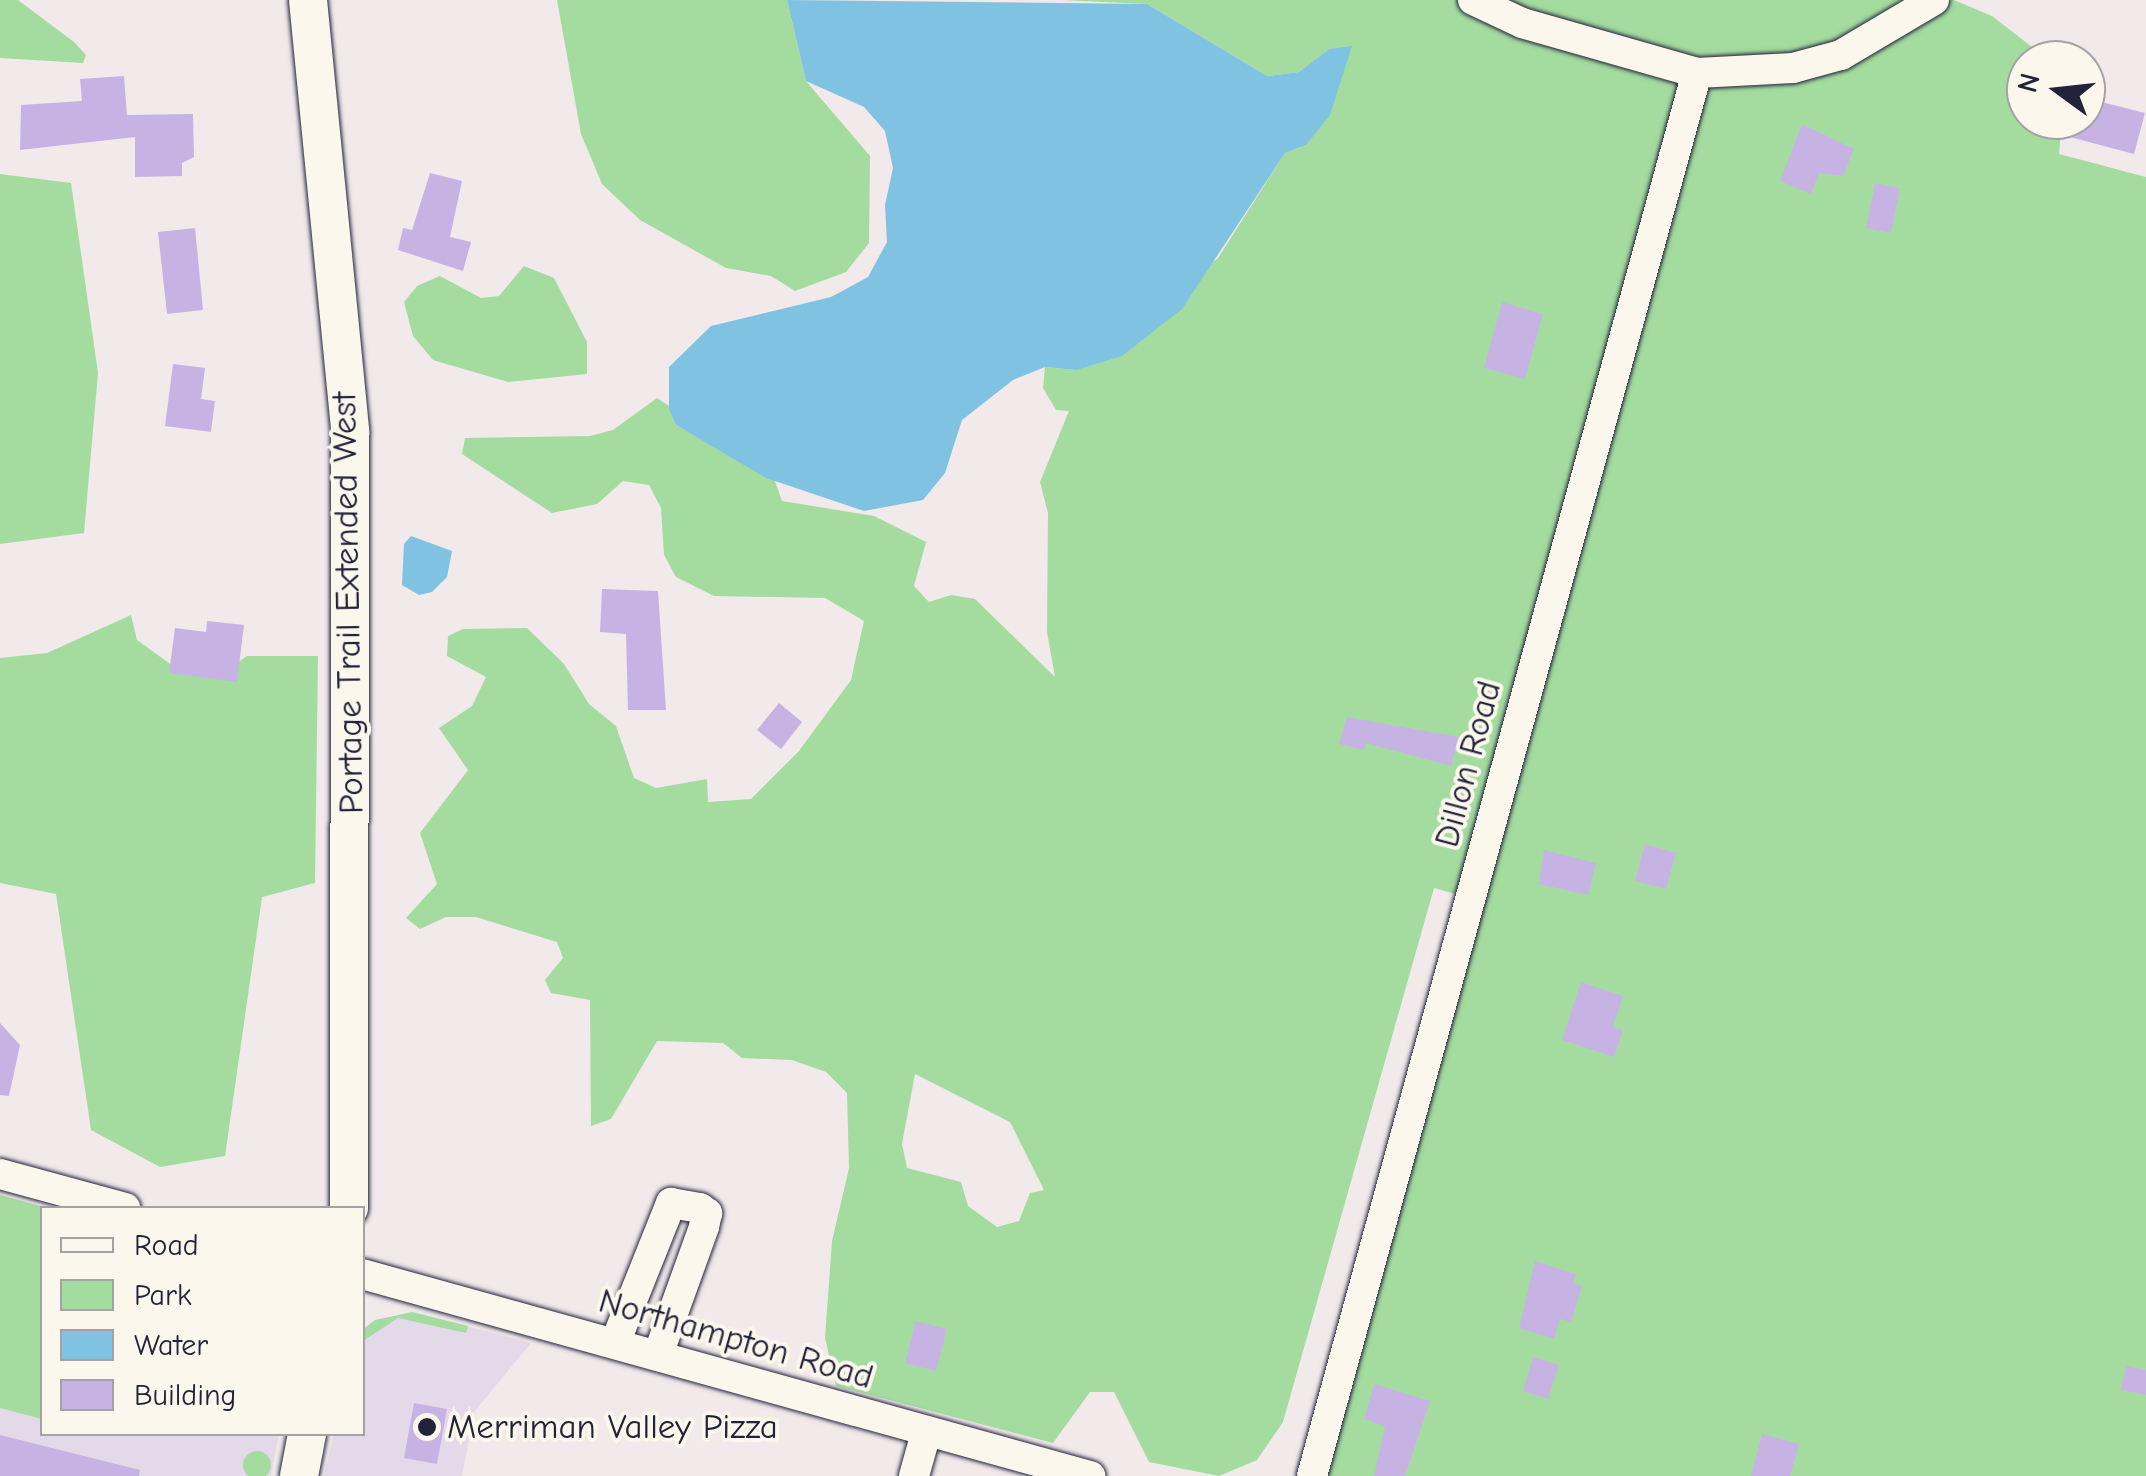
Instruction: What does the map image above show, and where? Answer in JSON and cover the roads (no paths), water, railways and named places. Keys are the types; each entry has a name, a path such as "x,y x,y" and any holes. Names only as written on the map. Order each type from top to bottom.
{"main road":[{"name":"Portage Trail Extended West","path":"308,0 350,432 349,1206"},
{"path":"300,1476 307,1436"}],"street":[{"path":"1473,0 1522,22 1697,73 1793,68 1840,56 1934,0"},
{"name":"Dillon Road","path":"1312,1476 1697,73"},
{"path":"0,1174 118,1206"},
{"path":"615,1343 670,1203 700,1208 707,1213 704,1226 658,1355"},
{"name":"Northampton Road","path":"365,1275 1090,1476"},
{"path":"914,1476 926,1433"}],"water":[{"path":"787,0 1147,4 1267,76 1299,72 1329,49 1352,46 1330,115 1306,145 1285,153 1182,309 1122,356 1076,370 1045,367 1013,380 962,420 945,473 923,500 864,511 766,478 676,425 669,409 669,367 711,326 831,297 868,277 887,242 885,205 893,168 885,131 864,107 806,81"},
{"path":"411,536 452,551 447,577 432,592 419,595 402,585 404,544"}],"place":[{"name":"Merriman Valley Pizza","path":"427,1427"}]}
